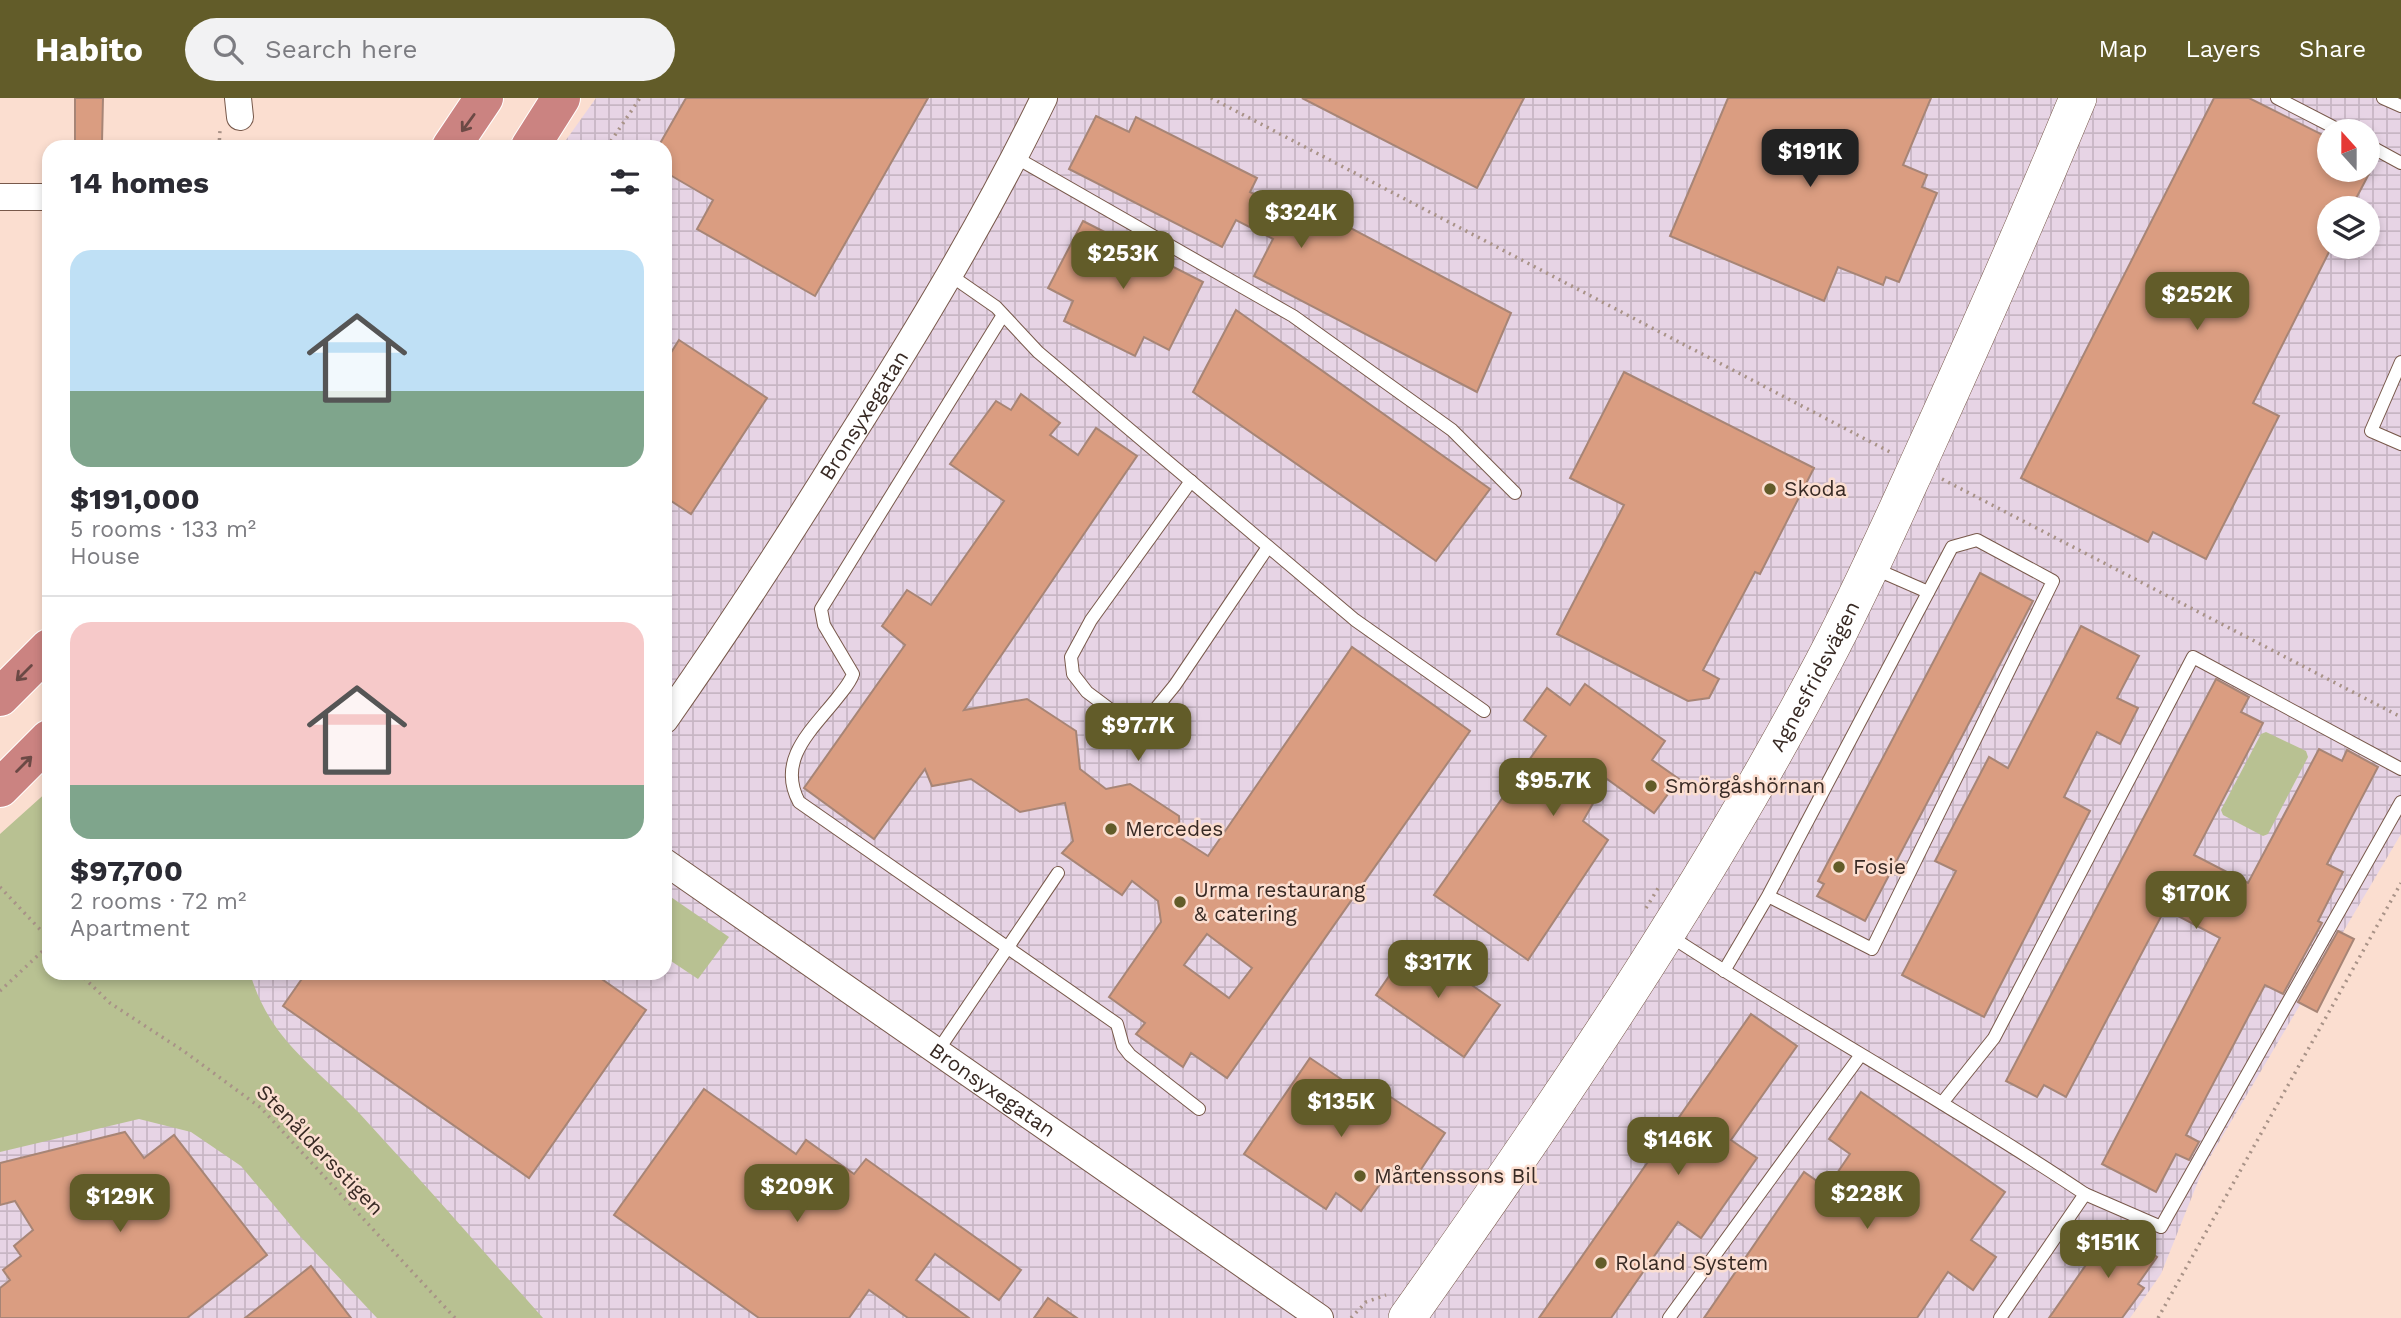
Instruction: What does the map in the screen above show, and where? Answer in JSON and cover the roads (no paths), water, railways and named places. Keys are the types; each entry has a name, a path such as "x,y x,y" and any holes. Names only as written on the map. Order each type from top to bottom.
{"highway":[{"path":"456,140 484,98"},
{"path":"534,140 561,98"},
{"path":"0,697 42,656"},
{"path":"0,788 42,746"}],"main road":[{"name":"Agnesfridsvägen","path":"1399,1304 1529,1144 1654,924 1724,841 1816,677 1871,567 1998,292 2078,98"}],"street":[{"name":"Bronsyxegatan","path":"672,710 740,613 934,306 1044,98"},
{"path":"0,197 42,197"},
{"name":"Bronsyxegatan","path":"672,867 1320,1318"}],"lane":[{"path":"2277,98 2318,119"},
{"path":"2383,98 2401,106"},
{"path":"2380,152 2401,163"},
{"path":"1015,157 1293,316 1452,430 1516,493"},
{"path":"950,275 1003,315 1038,352 1355,620 1484,711"},
{"path":"1003,315 821,609 824,625 853,674 798,748 790,769 791,788 799,802 1118,1024 1123,1046 1130,1055 1199,1109"},
{"path":"2401,362 2371,431 2401,444"},
{"path":"1191,481 1098,610 1071,657 1073,674 1087,692 1115,713 1135,719 1153,712 1175,685 1268,547"},
{"path":"1724,971 1768,897 1952,547 1977,540 2053,580 1872,949 1768,897"},
{"path":"1871,567 1928,592"},
{"path":"1942,1103 1994,1038 2193,657 2401,769"},
{"path":"1654,924 1860,1056 1994,1133 2085,1194 2161,1227 2401,802"},
{"path":"937,1053 1058,873"},
{"path":"1668,1318 1860,1056"},
{"path":"2000,1318 2085,1194"}],"place":[{"name":"Skoda","path":"1770,489"},
{"name":"Smörgåshörnan","path":"1651,786"},
{"name":"Mercedes","path":"1111,829"},
{"name":"Fosie","path":"1839,867"},
{"name":"Urma restaurang & catering","path":"1180,902"},
{"name":"Mårtenssons Bil","path":"1360,1176"},
{"name":"Roland System","path":"1601,1263"}]}
